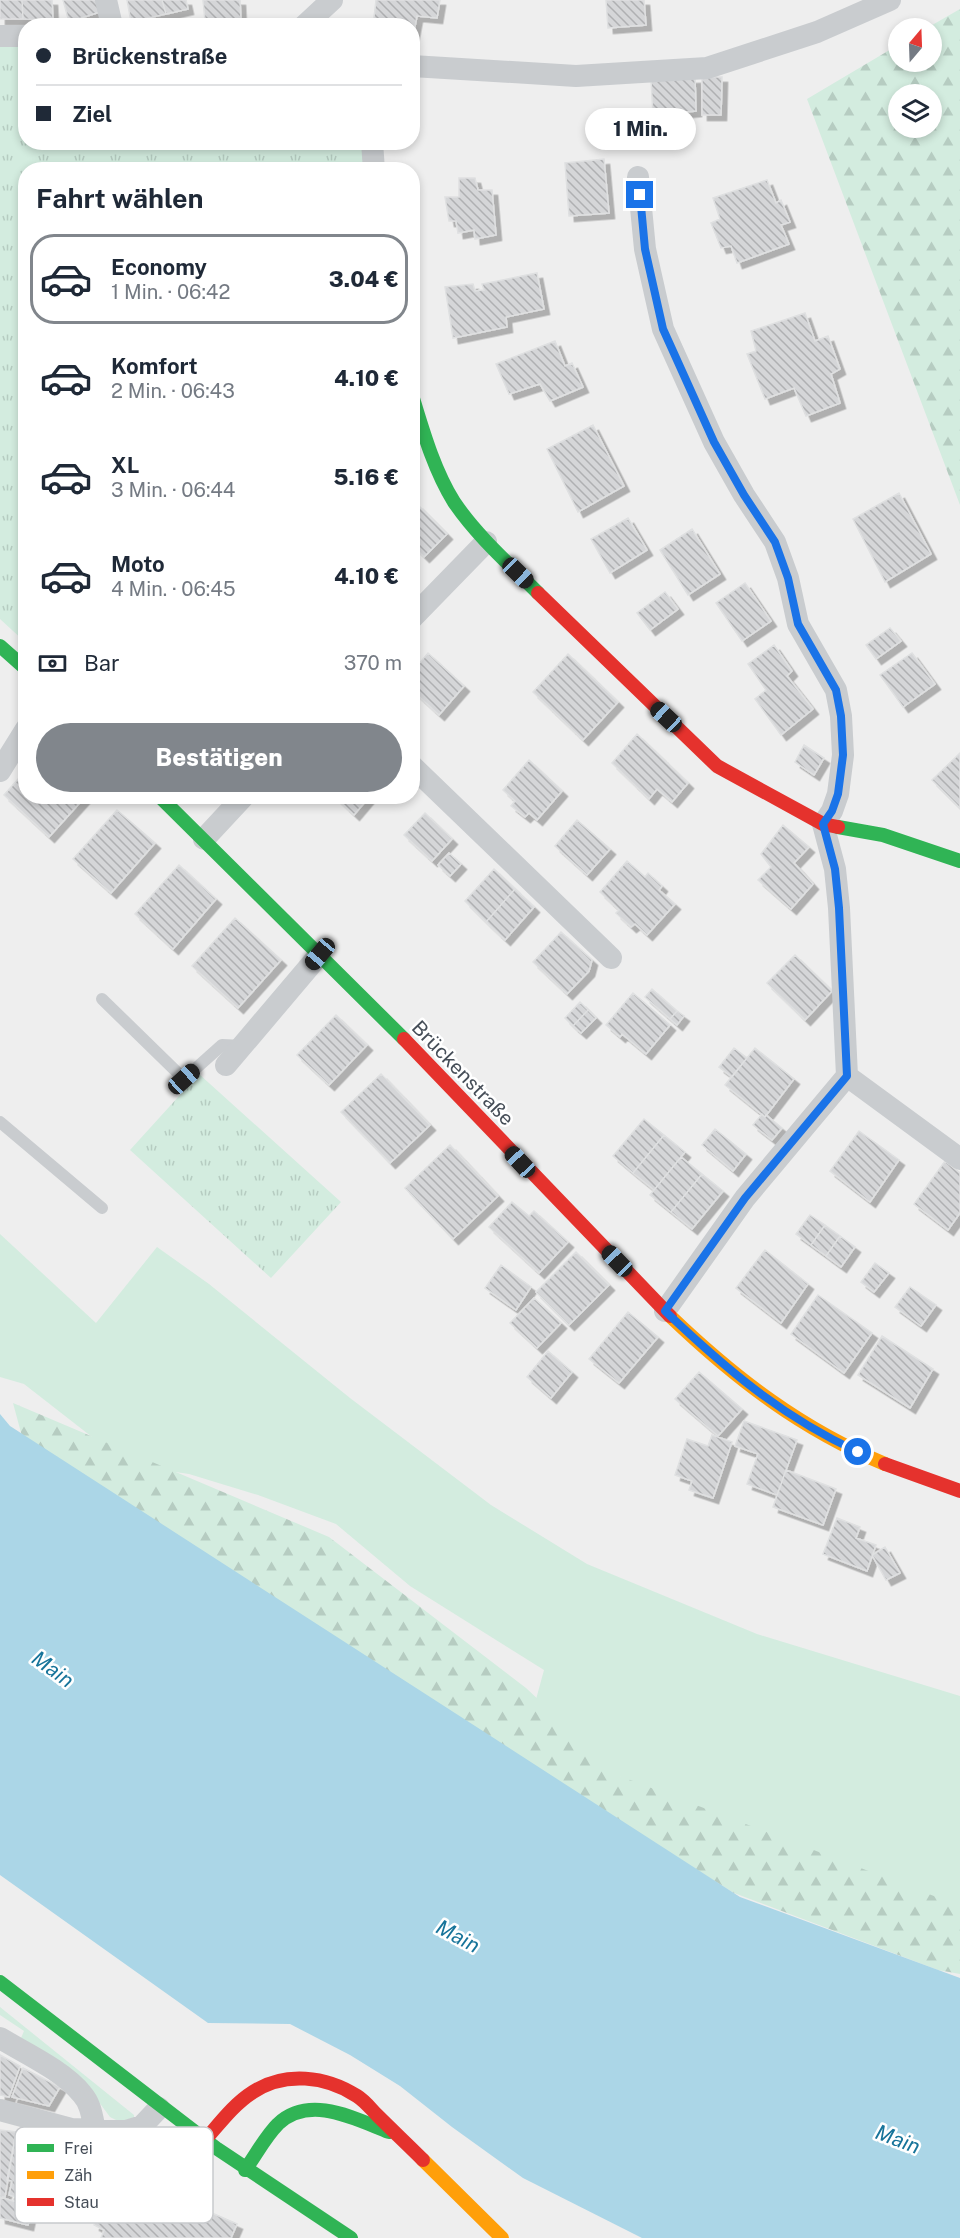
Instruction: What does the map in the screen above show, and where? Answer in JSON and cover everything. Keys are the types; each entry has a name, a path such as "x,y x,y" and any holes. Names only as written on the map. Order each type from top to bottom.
{"street":[{"path":"106,0 110,18"},
{"path":"313,18 332,0"},
{"path":"420,66 576,76 706,68 817,32 890,0"},
{"path":"0,36 18,36"},
{"path":"638,177 645,249 663,329 714,442 744,495 775,542 788,578 798,624 836,690 841,716 843,755 838,794 832,811 823,824 835,869 839,908 847,1076 745,1198 665,1311"},
{"path":"420,421 427,444 454,501 486,542 717,766 823,824 883,835 960,861"},
{"path":"420,610 486,542"},
{"path":"0,646 18,662"},
{"path":"0,771 18,742"},
{"path":"420,774 611,958"},
{"name":"Brückenstraße","path":"167,804 320,954 665,1311 743,1382 816,1431 874,1459 960,1491"},
{"path":"204,839 237,804"},
{"path":"226,1065 320,954"},
{"path":"847,1076 960,1158"},
{"path":"0,1982 186,2127"},
{"path":"0,2038 68,2080 83,2095 91,2110 94,2127"},
{"path":"213,2131 239,2103 271,2082 298,2078 320,2080 340,2086 359,2097 502,2238"},
{"path":"139,2127 159,2108"},
{"path":"244,2170 281,2121 307,2109 324,2109 395,2134"},
{"path":"0,2110 64,2127"},
{"path":"213,2146 244,2170 351,2238"}],"lane":[{"path":"102,999 184,1079 222,1045 243,1046"},
{"path":"0,1122 102,1208"}],"green space":[{"path":"960,9 960,505 807,99 888,51 888,72 942,72 942,19"},
{"path":"0,36 18,36 18,150 373,150 373,162 18,162 18,636 0,619"},
{"path":"199,1074 341,1202 271,1278 130,1150"},
{"path":"0,1234 96,1323 157,1247 209,1284 350,1398 491,1505 587,1564 757,1634 960,1696 960,1923 878,1912 564,1747 535,1703 544,1670 410,1586 336,1524 258,1495 189,1474 148,1468 101,1444 24,1384 0,1377"},
{"path":"13,1403 329,1537 526,1688 620,1776 960,1906 960,1974 938,1970 734,1893 27,1455"},
{"path":"0,2007 134,2117 120,2122 110,2117 90,2090 21,2038 24,2031 0,2015"}],"water":[{"name":"Main","path":"0,1414 10,1426 740,1897 960,1978 960,2238 642,2238 523,2178 400,2086 350,2055 290,2024 208,2023 0,1875"}],"building":[{"path":"0,0 22,0 23,18 0,19"},
{"path":"22,0 52,0 53,18 23,18"},
{"path":"63,0 97,0 100,12 81,18 68,18"},
{"path":"127,0 162,0 166,14 148,18 130,18"},
{"path":"162,0 186,0 188,9 166,14"},
{"path":"203,0 240,0 241,18 205,18"},
{"path":"376,0 440,0 437,18 417,16 417,18 374,18"},
{"path":"606,0 644,0 646,25 608,28"},
{"path":"702,77 722,77 721,115 702,115"},
{"path":"695,78 696,111 653,115 651,80"},
{"path":"604,159 609,213 569,216 565,163"},
{"path":"459,178 475,178 478,190 492,190 496,235 475,239 474,230 458,233 456,221 449,221 445,197 459,197"},
{"path":"767,180 776,203 781,200 790,222 781,225 789,244 737,263 731,246 721,248 711,223 720,219 713,198"},
{"path":"537,273 544,309 506,317 507,327 453,338 445,287 473,284 475,291 484,290 482,284"},
{"path":"805,313 815,341 828,336 840,369 831,374 840,403 806,416 794,388 765,399 747,354 756,351 751,331"},
{"path":"555,341 565,366 572,363 583,387 550,401 540,384 509,394 496,364"},
{"path":"593,425 624,486 578,512 547,449"},
{"path":"899,493 931,554 885,582 853,519"},
{"path":"420,507 447,534 424,557 420,553"},
{"path":"628,518 647,550 610,573 591,539"},
{"path":"692,529 720,574 688,595 660,550"},
{"path":"745,583 771,621 742,641 716,603"},
{"path":"665,592 678,609 650,630 637,613"},
{"path":"890,628 901,641 876,659 866,645"},
{"path":"774,645 792,671 787,676 813,709 781,735 755,699 766,690 748,664"},
{"path":"428,653 464,686 439,715 420,698 420,662"},
{"path":"912,653 935,684 903,707 880,675"},
{"path":"568,654 618,702 583,740 533,692"},
{"path":"637,734 688,783 672,802 657,789 649,799 612,763"},
{"path":"804,745 824,758 814,775 795,762"},
{"path":"960,753 960,808 932,780"},
{"path":"529,760 562,791 537,820 529,813 525,817 511,806 515,801 503,790"},
{"path":"18,779 18,804 79,804 49,837 4,795"},
{"path":"342,804 363,804 354,815"},
{"path":"117,810 155,843 111,893 73,859"},
{"path":"425,813 452,839 432,861 404,835"},
{"path":"577,820 610,849 587,875 555,846"},
{"path":"783,825 809,847 794,863 813,884 791,909 758,880 771,867 761,854"},
{"path":"449,853 461,864 450,876 438,865"},
{"path":"627,861 645,877 648,873 662,886 659,890 675,904 647,935 635,924 631,927 616,913 619,910 600,892"},
{"path":"179,865 216,899 173,949 135,914"},
{"path":"494,869 515,889 486,922 465,901"},
{"path":"515,889 534,907 505,940 486,922"},
{"path":"235,918 281,960 238,1008 192,966"},
{"path":"561,932 592,960 589,971 567,994 533,962"},
{"path":"795,955 832,991 805,1020 767,983"},
{"path":"652,989 677,1011 670,1019 645,997"},
{"path":"633,993 670,1025 646,1054 622,1034 620,1037 606,1025"},
{"path":"580,1002 588,1010 573,1026 565,1018"},
{"path":"588,1010 596,1018 581,1033 573,1026"},
{"path":"677,1011 684,1016 677,1025 670,1019"},
{"path":"336,1015 367,1045 329,1085 297,1055"},
{"path":"734,1048 747,1058 732,1077 719,1067"},
{"path":"755,1048 794,1079 765,1117 725,1085"},
{"path":"381,1074 430,1125 390,1163 341,1112"},
{"path":"762,1114 782,1128 772,1140 753,1125"},
{"path":"644,1119 664,1135 633,1173 613,1156"},
{"path":"715,1129 746,1154 733,1171 702,1145"},
{"path":"859,1131 899,1160 870,1202 830,1171"},
{"path":"664,1135 685,1152 654,1190 633,1173"},
{"path":"450,1145 498,1196 453,1239 405,1188"},
{"path":"681,1157 702,1174 671,1212 650,1195"},
{"path":"945,1161 960,1173 960,1213 948,1230 914,1204"},
{"path":"702,1174 723,1191 692,1229 671,1212"},
{"path":"512,1202 529,1216 534,1211 568,1242 539,1273 489,1227"},
{"path":"810,1215 825,1225 811,1245 796,1234"},
{"path":"825,1225 840,1236 826,1256 811,1245"},
{"path":"840,1236 855,1247 841,1267 826,1256"},
{"path":"765,1250 808,1284 781,1323 736,1288"},
{"path":"576,1252 609,1285 569,1325 536,1292"},
{"path":"875,1263 889,1273 874,1292 861,1282"},
{"path":"501,1265 531,1287 516,1310 485,1288"},
{"path":"910,1287 936,1305 921,1326 895,1307"},
{"path":"818,1295 872,1333 844,1373 791,1334"},
{"path":"534,1298 561,1323 537,1348 510,1323"},
{"path":"628,1312 658,1337 619,1383 589,1359"},
{"path":"882,1336 933,1369 910,1408 858,1375"},
{"path":"548,1351 572,1372 551,1398 527,1377"},
{"path":"699,1372 742,1409 718,1436 675,1399"},
{"path":"744,1421 797,1440 777,1495 747,1484 758,1454 735,1446"},
{"path":"712,1435 732,1442 713,1498 689,1490 692,1481 675,1475 687,1439 708,1446"},
{"path":"786,1470 836,1489 823,1525 773,1507"},
{"path":"837,1518 860,1527 856,1538 876,1545 867,1571 823,1554"},
{"path":"885,1547 900,1573 886,1580 872,1555"},
{"path":"0,2055 20,2066 9,2097 0,2095"},
{"path":"23,2068 60,2087 49,2106 12,2097"},
{"path":"0,2130 15,2132 15,2138 5,2197 0,2197"},
{"path":"15,2137 15,2197 9,2195 12,2181 7,2180"},
{"path":"0,2197 15,2202 15,2222 0,2218"},
{"path":"213,2214 237,2224 231,2238 101,2238 104,2230 94,2225 95,2223 213,2223"}],"traffic: fast":[{"path":"420,420 435,464 454,502 483,538 538,593"},
{"path":"0,646 18,662"},
{"path":"167,804 404,1039"},
{"path":"838,827 883,835 960,861"},
{"path":"0,1982 189,2127"},
{"path":"245,2170 278,2124 291,2115 304,2111 333,2112 389,2132"},
{"path":"213,2146 351,2238"}],"traffic: slow":[{"path":"670,1316 720,1361 797,1418 825,1435 885,1464"},
{"path":"423,2160 502,2238"}],"traffic: jam":[{"path":"538,593 717,766 823,824 838,827"},
{"path":"404,1039 670,1316"},
{"path":"885,1464 960,1491"},
{"path":"213,2131 233,2108 265,2085 292,2079 319,2080 345,2089 360,2098 423,2160"}],"route":[{"path":"640,195 645,249 663,329 714,442 744,495 775,542 788,578 798,624 836,690 841,716 843,755 838,794 832,811 823,824 835,869 839,908 847,1076 745,1198 665,1311 743,1382 816,1431 858,1452"}]}
